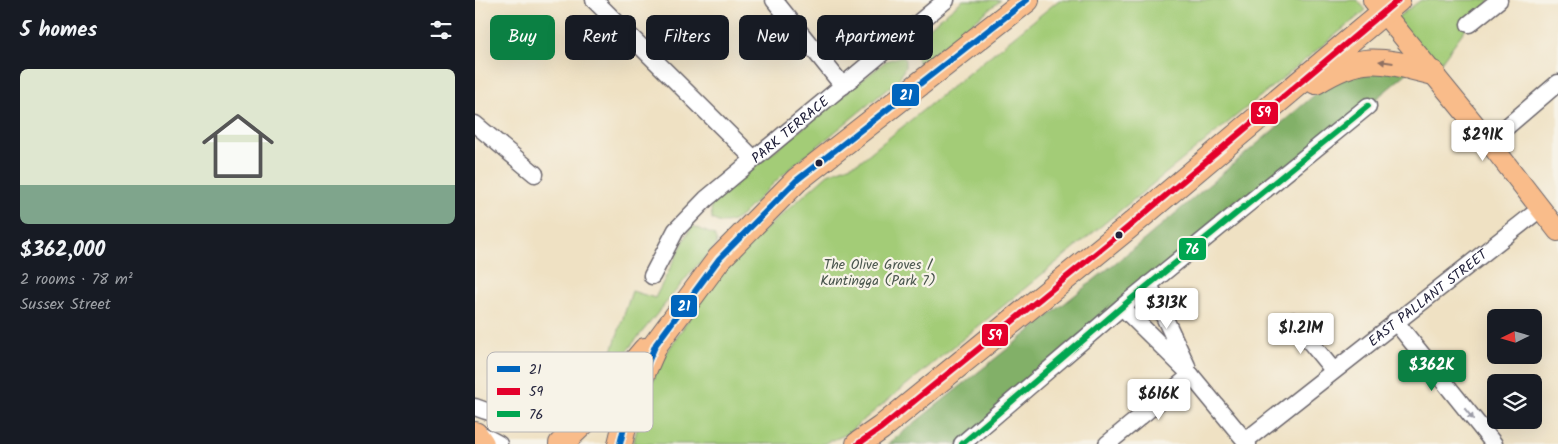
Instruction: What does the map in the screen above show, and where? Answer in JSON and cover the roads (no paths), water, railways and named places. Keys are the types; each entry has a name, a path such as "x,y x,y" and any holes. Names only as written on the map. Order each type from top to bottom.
{"highway":[{"path":"643,352 669,323 719,259 797,180 1027,0"},
{"path":"858,444 1126,229 1252,123 1385,4"},
{"path":"1252,123 1339,68 1362,61 1387,61 1433,73"},
{"path":"653,353 669,323"},
{"path":"561,444 574,432"},
{"path":"475,433 483,444"}],"main road":[{"path":"1385,4 1433,73 1558,231"}],"street":[{"path":"595,0 754,159"},
{"path":"774,0 843,86"},
{"name":"PARK TERRACE","path":"651,276 676,230 706,199 946,0"},
{"path":"1469,24 1499,0"},
{"path":"1489,142 1558,83"},
{"path":"962,444 1149,284 1368,106"},
{"path":"475,124 535,174"},
{"name":"EAST PALLANT STREET","path":"1246,442 1333,370 1540,209"},
{"path":"1149,284 1191,375"},
{"path":"1122,307 1191,375 1246,442"},
{"path":"1293,320 1333,370"},
{"path":"1395,321 1494,444"},
{"path":"1107,444 1191,375"},
{"path":"475,433 499,444"}],"park label":[{"name":"The Olive Groves / Kuntingga (Park 7)","path":"878,272"}]}
